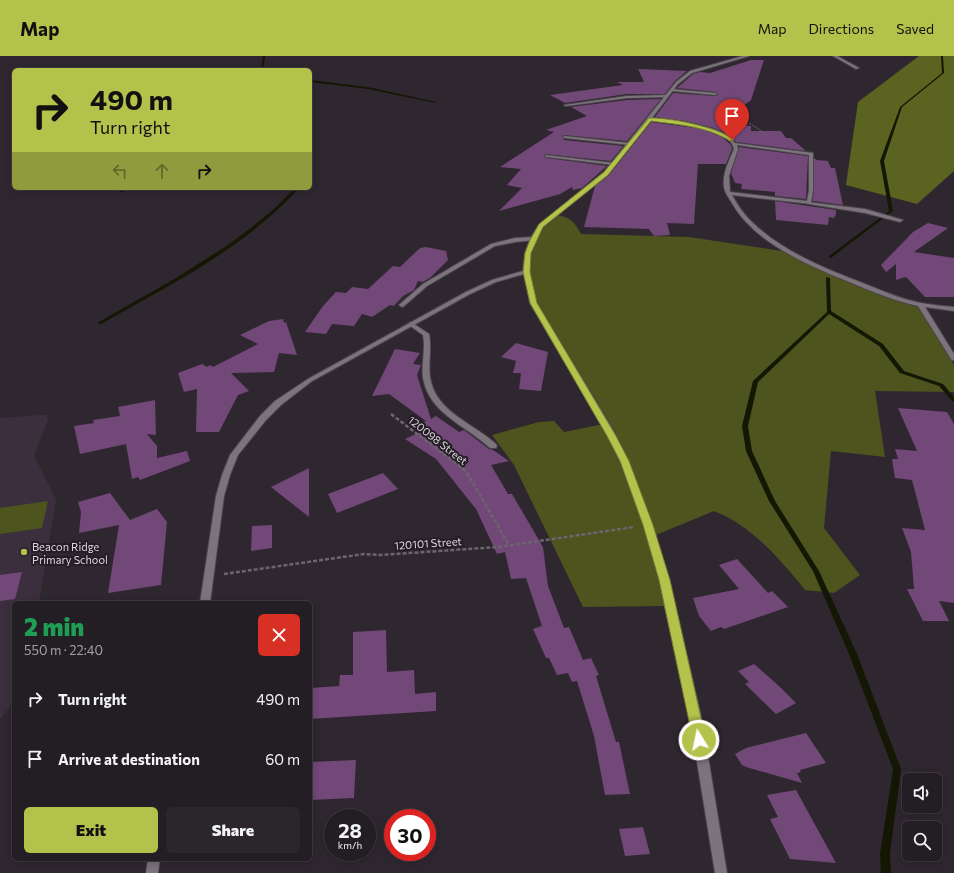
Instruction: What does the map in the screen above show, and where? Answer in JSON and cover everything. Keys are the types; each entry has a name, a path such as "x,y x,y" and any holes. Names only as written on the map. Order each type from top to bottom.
{"street":[{"path":"722,873 697,725 664,580 648,525 624,461 608,428 533,303 526,272 528,253 533,240 545,221 601,178 650,119 669,93 687,74 747,56"},
{"path":"835,56 857,68"},
{"path":"566,106 627,97 669,93 715,94"},
{"path":"650,119 704,127 726,135 735,144 736,149 726,177 728,193 735,205 752,226 793,253 854,282 894,297 920,305 954,309"},
{"path":"565,137 630,144"},
{"path":"735,144 805,152 812,155 809,203"},
{"path":"546,156 614,164"},
{"path":"728,193 857,209 900,220"},
{"path":"402,305 425,285 494,245 508,241 533,240"},
{"path":"205,601 220,496 234,455 246,438 278,402 335,365 482,286 526,272"},
{"path":"920,305 954,359"},
{"path":"411,324 426,334 428,341 427,379 431,394 440,408 454,419 486,438 493,446"},
{"path":"152,873 154,861"}],"path":[{"name":"120098 Street","path":"391,414 466,471 509,545"},
{"name":"120101 Street","path":"209,576 364,554 380,556 509,545 648,525"}],"shaded area":[{"name":"Beacon Ridge Primary School","path":"46,415 48,419 34,455 56,500 39,601 12,601 12,704 0,719 0,418"}],"green space":[{"path":"919,56 954,56 954,171 917,204 846,185 858,102"},
{"path":"552,214 563,216 573,222 581,234 689,237 788,252 815,267 919,305 954,365 954,392 875,391 885,457 831,451 824,528 860,575 834,593 805,590 775,555 753,534 728,517 714,511 651,537 668,606 583,607 514,465 492,435 539,422 554,421 564,432 604,424 531,304 528,294 525,269 528,254 531,245 541,227"},
{"path":"48,501 42,528 0,534 0,508"}],"building":[{"path":"751,60 764,60 751,100 720,124 751,126 751,131 781,131 786,138 791,138 806,151 736,142 727,133 714,128 685,121 655,117 673,93 718,95 715,92 677,88 693,74 700,72 710,73"},
{"path":"638,69 687,71 675,81 665,94 627,94 565,103 550,95 623,85 617,82 644,82"},
{"path":"661,99 627,141 563,135 564,140 623,146 611,161 544,154 547,158 607,166 582,188 573,190 572,187 560,194 499,211 522,188 507,185 521,169 500,167 554,132 546,130 587,116 571,107 627,100"},
{"path":"651,122 703,129 722,137 731,145 732,149 726,164 698,164 694,224 667,223 670,235 654,236 649,229 584,227 595,186 609,175"},
{"path":"739,147 808,156 806,199 775,196 775,192 741,189 742,184 735,183 731,173"},
{"path":"814,158 817,160 828,161 831,168 835,168 843,205 813,201"},
{"path":"775,201 836,210 836,214 834,218 829,217 828,225 776,220"},
{"path":"928,223 948,228 914,252 954,258 954,297 925,297 906,277 896,280 896,264 886,272 881,265 913,232"},
{"path":"426,247 446,251 448,260 431,277 423,282 418,281 414,290 403,296 394,306 390,305 372,317 362,314 354,326 332,324 326,334 305,332 323,306 336,292 346,293 352,287 368,289 393,266 400,267 420,248"},
{"path":"283,319 284,323 286,322 297,355 279,353 274,372 231,373 249,391 238,395 219,432 196,432 197,389 184,392 178,373 202,364 207,367 210,365 213,367 258,344 240,335 269,321"},
{"path":"516,343 548,352 541,391 519,389 521,373 513,373 516,361 501,357"},
{"path":"395,349 420,353 413,364 421,365 417,375 431,419 436,416 459,432 464,430 489,449 493,450 509,461 491,465 508,494 512,494 543,547 548,586 564,628 569,627 583,660 591,658 599,675 596,676 616,742 619,742 630,794 605,795 594,736 577,681 572,682 568,673 557,675 549,658 546,658 533,629 542,626 526,578 511,579 505,552 497,554 476,509 436,459 405,439 424,430 418,425 426,421 389,394 372,396"},
{"path":"155,400 156,435 147,434 157,446 157,458 187,451 190,461 140,480 138,477 132,479 126,444 80,454 74,426 94,423 93,420 120,416 118,407"},
{"path":"898,408 947,412 954,424 954,603 939,601 949,621 923,621 907,589 914,589 911,552 902,528 925,530 912,480 895,478 892,459 898,459 895,449 917,451"},
{"path":"309,468 309,517 271,487"},
{"path":"383,473 398,489 337,513 328,494"},
{"path":"110,493 130,520 157,509 167,522 161,585 108,593 119,525 79,533 81,512 78,502"},
{"path":"272,525 272,548 251,551 252,526"},
{"path":"737,559 768,593 772,591 788,607 724,629 721,627 711,631 699,616 693,598 739,589 719,565"},
{"path":"22,572 15,599 0,601 0,575"},
{"path":"386,630 387,672 414,670 415,694 436,692 436,711 312,719 312,688 339,686 340,675 353,675 353,632"},
{"path":"754,664 796,703 776,714 745,684 749,682 738,671"},
{"path":"806,733 826,763 800,770 801,772 797,773 802,783 746,767 742,765 735,754 746,748"},
{"path":"356,760 354,798 312,800 312,762"},
{"path":"796,790 836,863 790,859 770,819 778,817 767,795"},
{"path":"643,827 650,854 625,856 619,829"}],"waterway":[{"path":"262,68 264,56"},
{"path":"830,257 891,211 882,161 901,107 943,73 942,56"},
{"path":"312,81 368,88 435,102"},
{"path":"121,191 126,190"},
{"path":"99,323 204,263 253,228 276,209 295,190"},
{"path":"828,278 829,312"},
{"path":"829,312 881,345 902,372 941,385 954,400"},
{"path":"829,312 755,382 745,426 749,451 772,501 816,571 853,654 897,769 885,854 886,873"}],"place":[{"name":"Beacon Ridge Primary School","path":"24,552"}],"route":[{"path":"699,740 697,725 664,580 648,525 624,461 608,428 533,303 526,272 528,253 536,232 545,221 601,178 650,119 680,122 704,127 726,135 732,140"}]}
